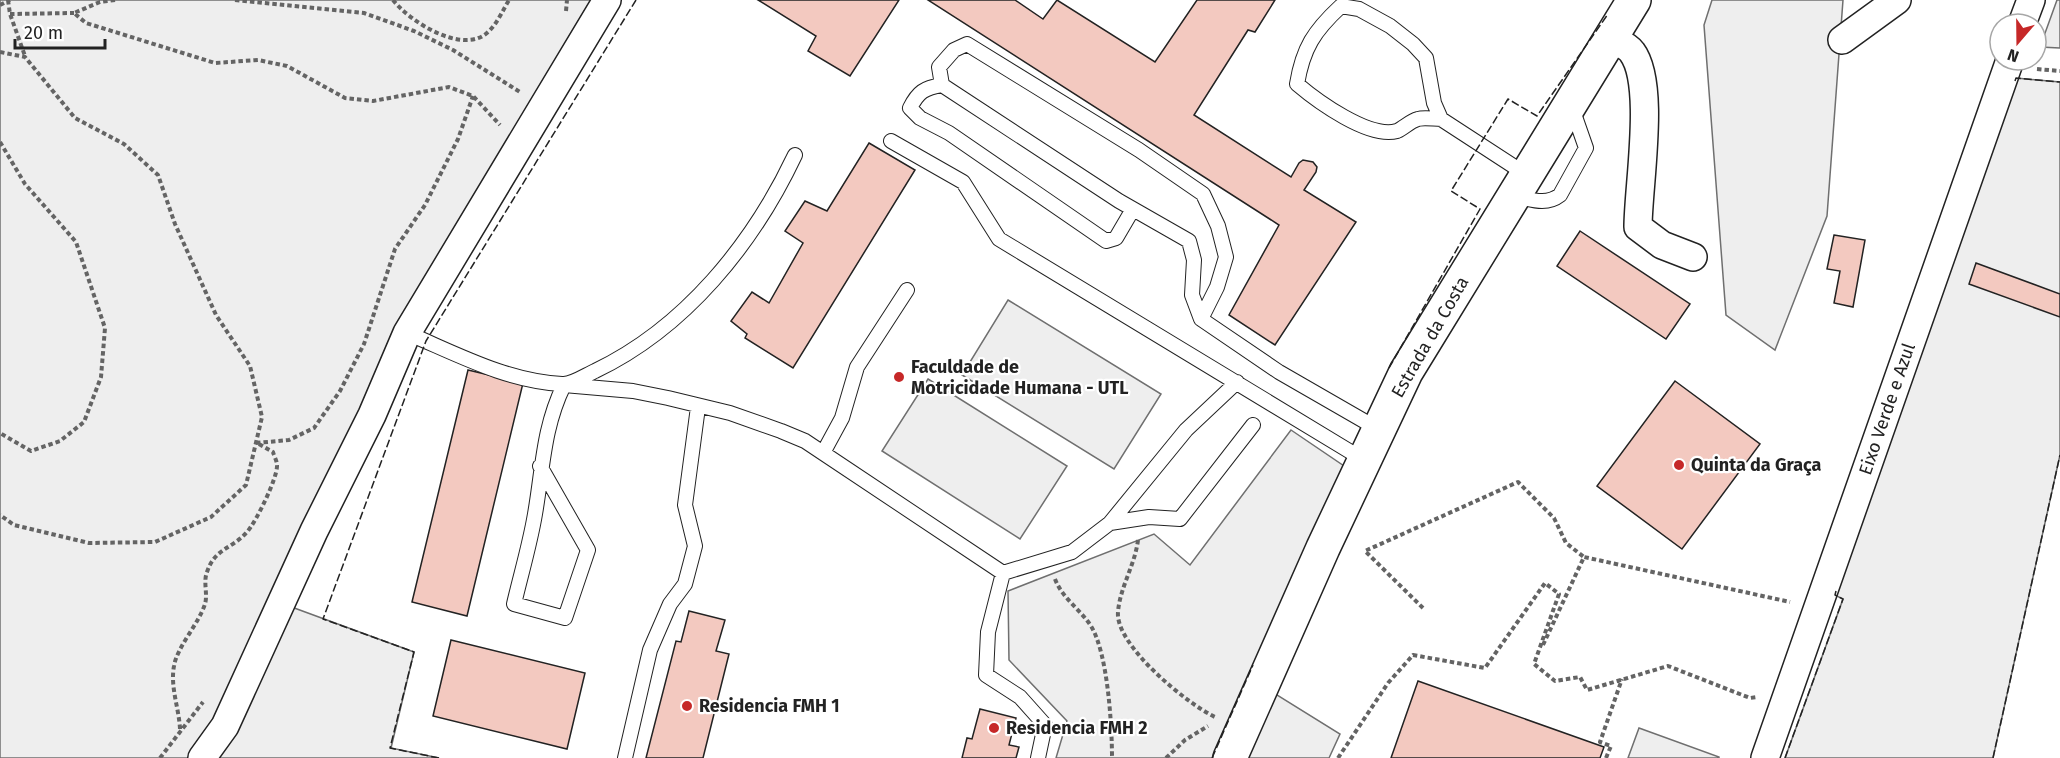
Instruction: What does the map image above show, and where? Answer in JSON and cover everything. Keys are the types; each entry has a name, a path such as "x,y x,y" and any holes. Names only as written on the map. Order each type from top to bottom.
{"street":[{"path":"202,758 225,726 314,531 372,414 407,333 607,0"},
{"name":"Estrada da Costa","path":"1230,758 1378,429 1406,372 1634,0"},
{"path":"1842,40 1897,0"},
{"path":"1612,39 1632,51 1641,77 1644,124 1638,228 1662,245 1693,256"},
{"name":"Eixo Verde e Azul","path":"1765,758 2006,72"}],"lane":[{"path":"1441,119 1417,119 1395,131 1370,128 1349,120 1310,96 1297,84 1301,60 1317,29 1341,6 1359,9 1390,26 1426,58 1434,103 1441,119 1521,186"},
{"path":"942,85 939,67 954,50 967,44 1139,150 1203,194 1218,226 1226,257 1217,287 1201,319"},
{"path":"1133,209 1116,238 1106,241 957,139 920,118 910,108 917,94 927,87 942,85 1133,209 1189,241 1194,260 1192,295 1201,319 1279,372 1378,429"},
{"path":"891,141 963,182 999,239 1364,460"},
{"path":"540,466 588,550 565,618 514,604 535,514 540,466 552,410 564,385 623,357 640,346 664,328 715,278 759,223 795,155"},
{"path":"824,453 842,418 857,367 908,290"},
{"path":"407,333 476,364 564,385 633,391 730,413 782,431 824,453 1003,573 1072,552 1110,523 1186,430 1237,382"},
{"path":"625,758 651,650 670,604 685,584 695,546 685,505 698,407"},
{"path":"1110,523 1140,519 1180,519 1253,425"},
{"path":"1003,573 988,632 986,675 1020,697 1045,725 1038,758"}],"path":[{"path":"0,5 9,0 10,14 25,57 75,118 124,144 158,175 175,224 216,315 250,366 262,417 246,485 211,517 155,542 89,543 14,525 0,516"},
{"path":"10,14 74,13 100,2 115,0"},
{"path":"236,0 364,13 414,31 453,50 525,94"},
{"path":"393,0 416,22 448,38 470,39 488,33 509,0"},
{"path":"74,13 86,22 215,63 258,60 287,66 345,98 373,101 449,87 473,96 498,120 502,131"},
{"path":"0,52 25,57"},
{"path":"256,443 289,441 314,428 340,391 364,344 395,249 425,205 458,139 473,96"},
{"path":"0,142 26,184 76,242 105,328 101,377 84,422 60,441 31,451 0,433"},
{"path":"180,731 179,712 172,687 174,663 201,617 206,600 206,574 218,551 234,544 249,530 276,476 277,464 273,452 256,443"},
{"path":"1423,608 1365,551 1518,482 1554,518 1566,543 1584,557 1817,608"},
{"path":"1140,519 1137,547 1118,612 1119,628 1165,682 1196,708 1220,720"},
{"path":"1534,664 1584,557"},
{"path":"1047,561 1059,588 1092,628 1108,695 1112,758"},
{"path":"1338,758 1388,683 1413,655 1485,668 1545,583 1559,594 1534,664"},
{"path":"1534,664 1555,681 1580,677 1587,690 1668,666 1750,698 1788,692"},
{"path":"1606,758 1611,746 1600,742 1623,678"}],"shaded area":[{"path":"0,0 591,0 393,331 278,602 414,652 391,748 439,758 0,758"},
{"path":"1712,0 1843,0 1827,216 1775,350 1726,315 1704,25"},
{"path":"2057,0 2060,0 2060,48 2048,47 2048,25"},
{"path":"2016,78 2060,82 2060,455 1993,758 1785,758 1843,599 1835,595"},
{"path":"1008,300 1161,394 1114,469 962,375"},
{"path":"928,379 1067,466 1020,539 882,451"},
{"path":"1291,430 1347,468 1248,677 1340,734 1329,758 1056,758 1067,721 1009,660 1008,591 1154,534 1190,565"},
{"path":"1639,728 1719,757 1719,758 1628,758"}],"building":[{"path":"758,0 899,0 850,76 808,51 816,36"},
{"path":"928,0 1015,0 1043,19 1057,0 1155,62 1197,0 1275,0 1255,32 1248,30 1194,115 1291,177 1303,160 1313,162 1317,167 1316,172 1304,190 1356,222 1275,345 1229,315 1279,225"},
{"path":"869,143 915,170 793,368 745,338 747,334 731,321 752,292 769,303 803,243 785,231 805,201 827,211"},
{"path":"1580,231 1690,304 1666,339 1557,266"},
{"path":"1834,235 1865,240 1853,307 1834,303 1840,271 1827,269"},
{"path":"1976,263 2060,294 2060,317 1969,284"},
{"path":"468,370 523,383 467,616 412,602"},
{"name":"Quinta da Graça","path":"1675,381 1760,444 1682,549 1597,486"},
{"name":"Residencia FMH 1","path":"689,611 725,620 716,651 729,654 703,758 646,758 676,641 681,642"},
{"path":"451,640 585,673 567,749 433,716"},
{"path":"1418,681 1604,747 1600,758 1391,758"},
{"name":"Residencia FMH 2","path":"980,709 1016,718 1009,745 1019,747 1016,758 962,758 967,738 972,739"}],"fence":[{"path":"439,758 390,748 414,652 323,619 426,341 636,0"},
{"path":"1389,368 1480,209 1451,191 1508,99 1537,116 1608,14"},
{"path":"2015,81 2016,78 2060,82"},
{"path":"1993,758 2060,455"},
{"path":"1785,758 1843,599 1835,595 1836,591"},
{"path":"1212,758 1253,665"}],"place":[{"name":"Faculdade de Motricidade Humana - UTL","path":"899,377"},
{"name":"Quinta da Graça","path":"1679,465"},
{"name":"Residencia FMH 1","path":"687,706"},
{"name":"Residencia FMH 2","path":"994,728"}]}
